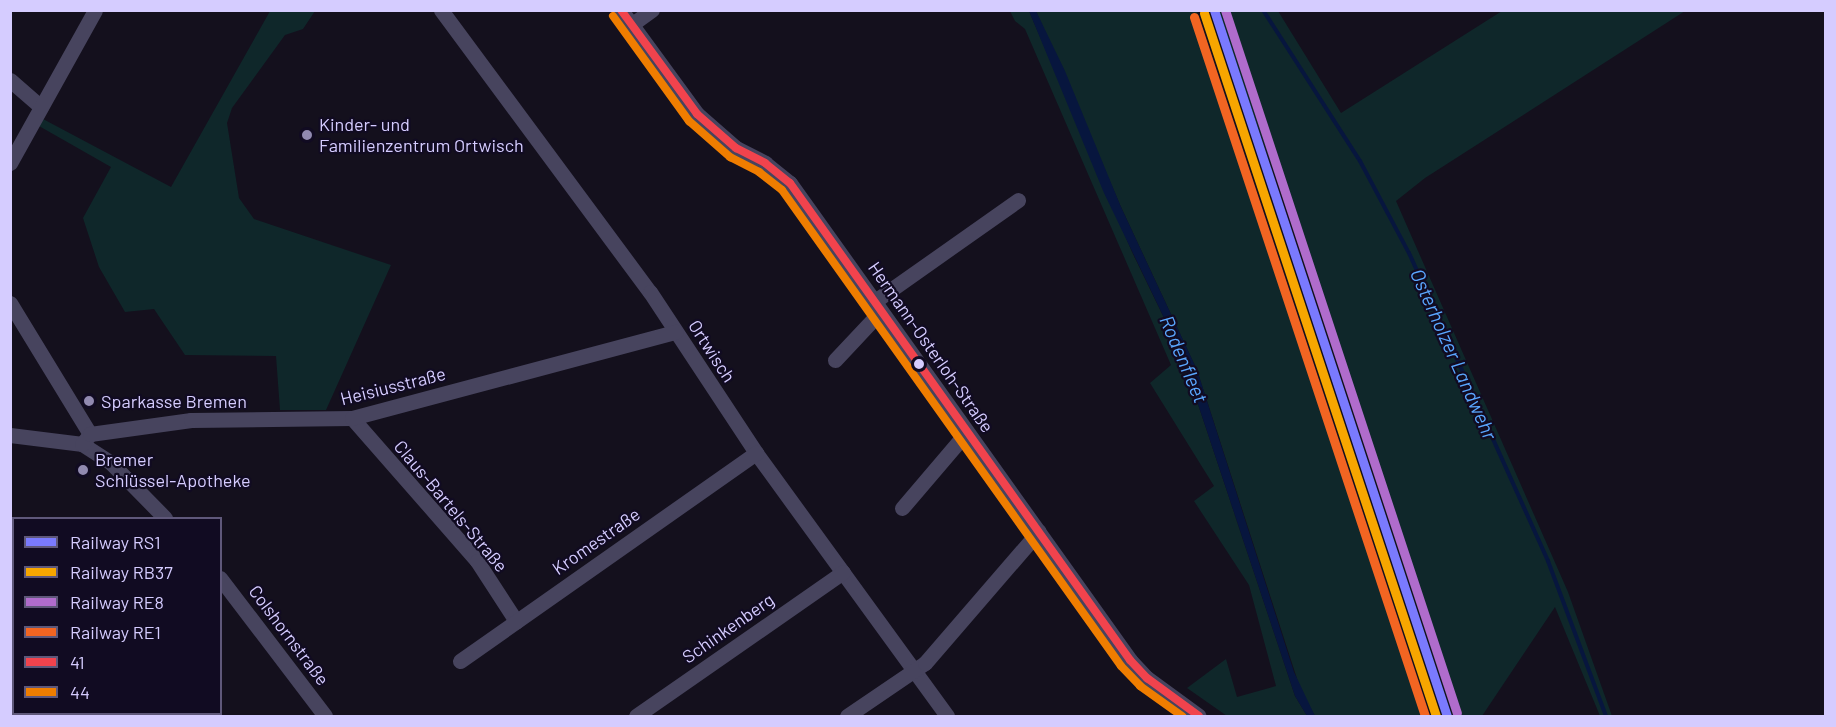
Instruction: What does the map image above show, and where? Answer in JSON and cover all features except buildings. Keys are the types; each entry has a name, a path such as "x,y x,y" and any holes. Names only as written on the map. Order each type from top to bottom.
{"street":[{"path":"10,163 94,10"},
{"name":"Ortwisch","path":"441,10 676,332 756,453 947,717"},
{"name":"Hermann-Osterloh-Straße","path":"621,10 697,114 736,148 765,163 790,183 1130,660 1147,678 1199,717"},
{"path":"631,25 652,10"},
{"path":"10,80 41,106"},
{"path":"835,360 878,306 1018,200"},
{"path":"10,303 86,439 163,517"},
{"name":"Heisiusstraße","path":"10,435 86,439 191,420 352,418 676,332"},
{"name":"Claus-Bartels-Straße","path":"352,418 477,561 516,621"},
{"path":"902,508 966,433"},
{"name":"Kromestraße","path":"460,661 756,453"},
{"path":"847,717 926,663 1039,531"},
{"name":"Schinkenberg","path":"636,717 843,572"},
{"name":"Colshornstraße","path":"222,581 325,717"}],"green space":[{"path":"270,11 315,11 303,29 285,35 232,108 227,123 239,198 254,219 391,265 326,410 280,410 276,356 185,355 154,309 125,312 99,267 83,218 111,167 39,126 43,119 171,187"},
{"path":"1010,11 1029,11 1132,252 1181,353 1295,696 1307,716 1227,716 1187,688 1226,659 1237,697 1276,686 1249,585 1194,501 1214,486 1150,383 1171,365 1025,29 1015,21"},
{"path":"1036,11 1197,11 1429,716 1315,716 1302,694 1197,370 1121,207"},
{"path":"1217,11 1278,11 1341,113 1502,11 1685,11 1425,178 1396,201 1568,592 1612,716 1600,716 1555,607 1482,716 1453,716 1279,187"}],"water":[{"name":"Rodenfleet","path":"1029,11 1036,11 1065,71 1121,207 1197,370 1294,672 1315,716 1307,716 1295,696 1181,353 1104,193"}],"waterway":[{"name":"Osterholzer Landwehr","path":"1263,10 1360,161 1409,253 1548,561 1606,716"}],"rail line":[{"name":"RS1","path":"1214,10 1447,716"},
{"name":"RE8","path":"1225,10 1457,713"},
{"name":"RB37","path":"1204,13 1436,716"},
{"name":"RE1","path":"1194,17 1425,716"}],"transit line":[{"name":"41","path":"621,10 697,114 736,148 765,163 790,183 1130,660 1147,678 1199,716"},
{"name":"44","path":"613,16 689,121 730,157 759,172 782,190 1121,666 1140,686 1182,716"}],"place":[{"name":"Kinder- und Familienzentrum Ortwisch","path":"307,135"},
{"name":"Sparkasse Bremen","path":"89,401"},
{"name":"Bremer Schlüssel-Apotheke","path":"83,470"}]}
